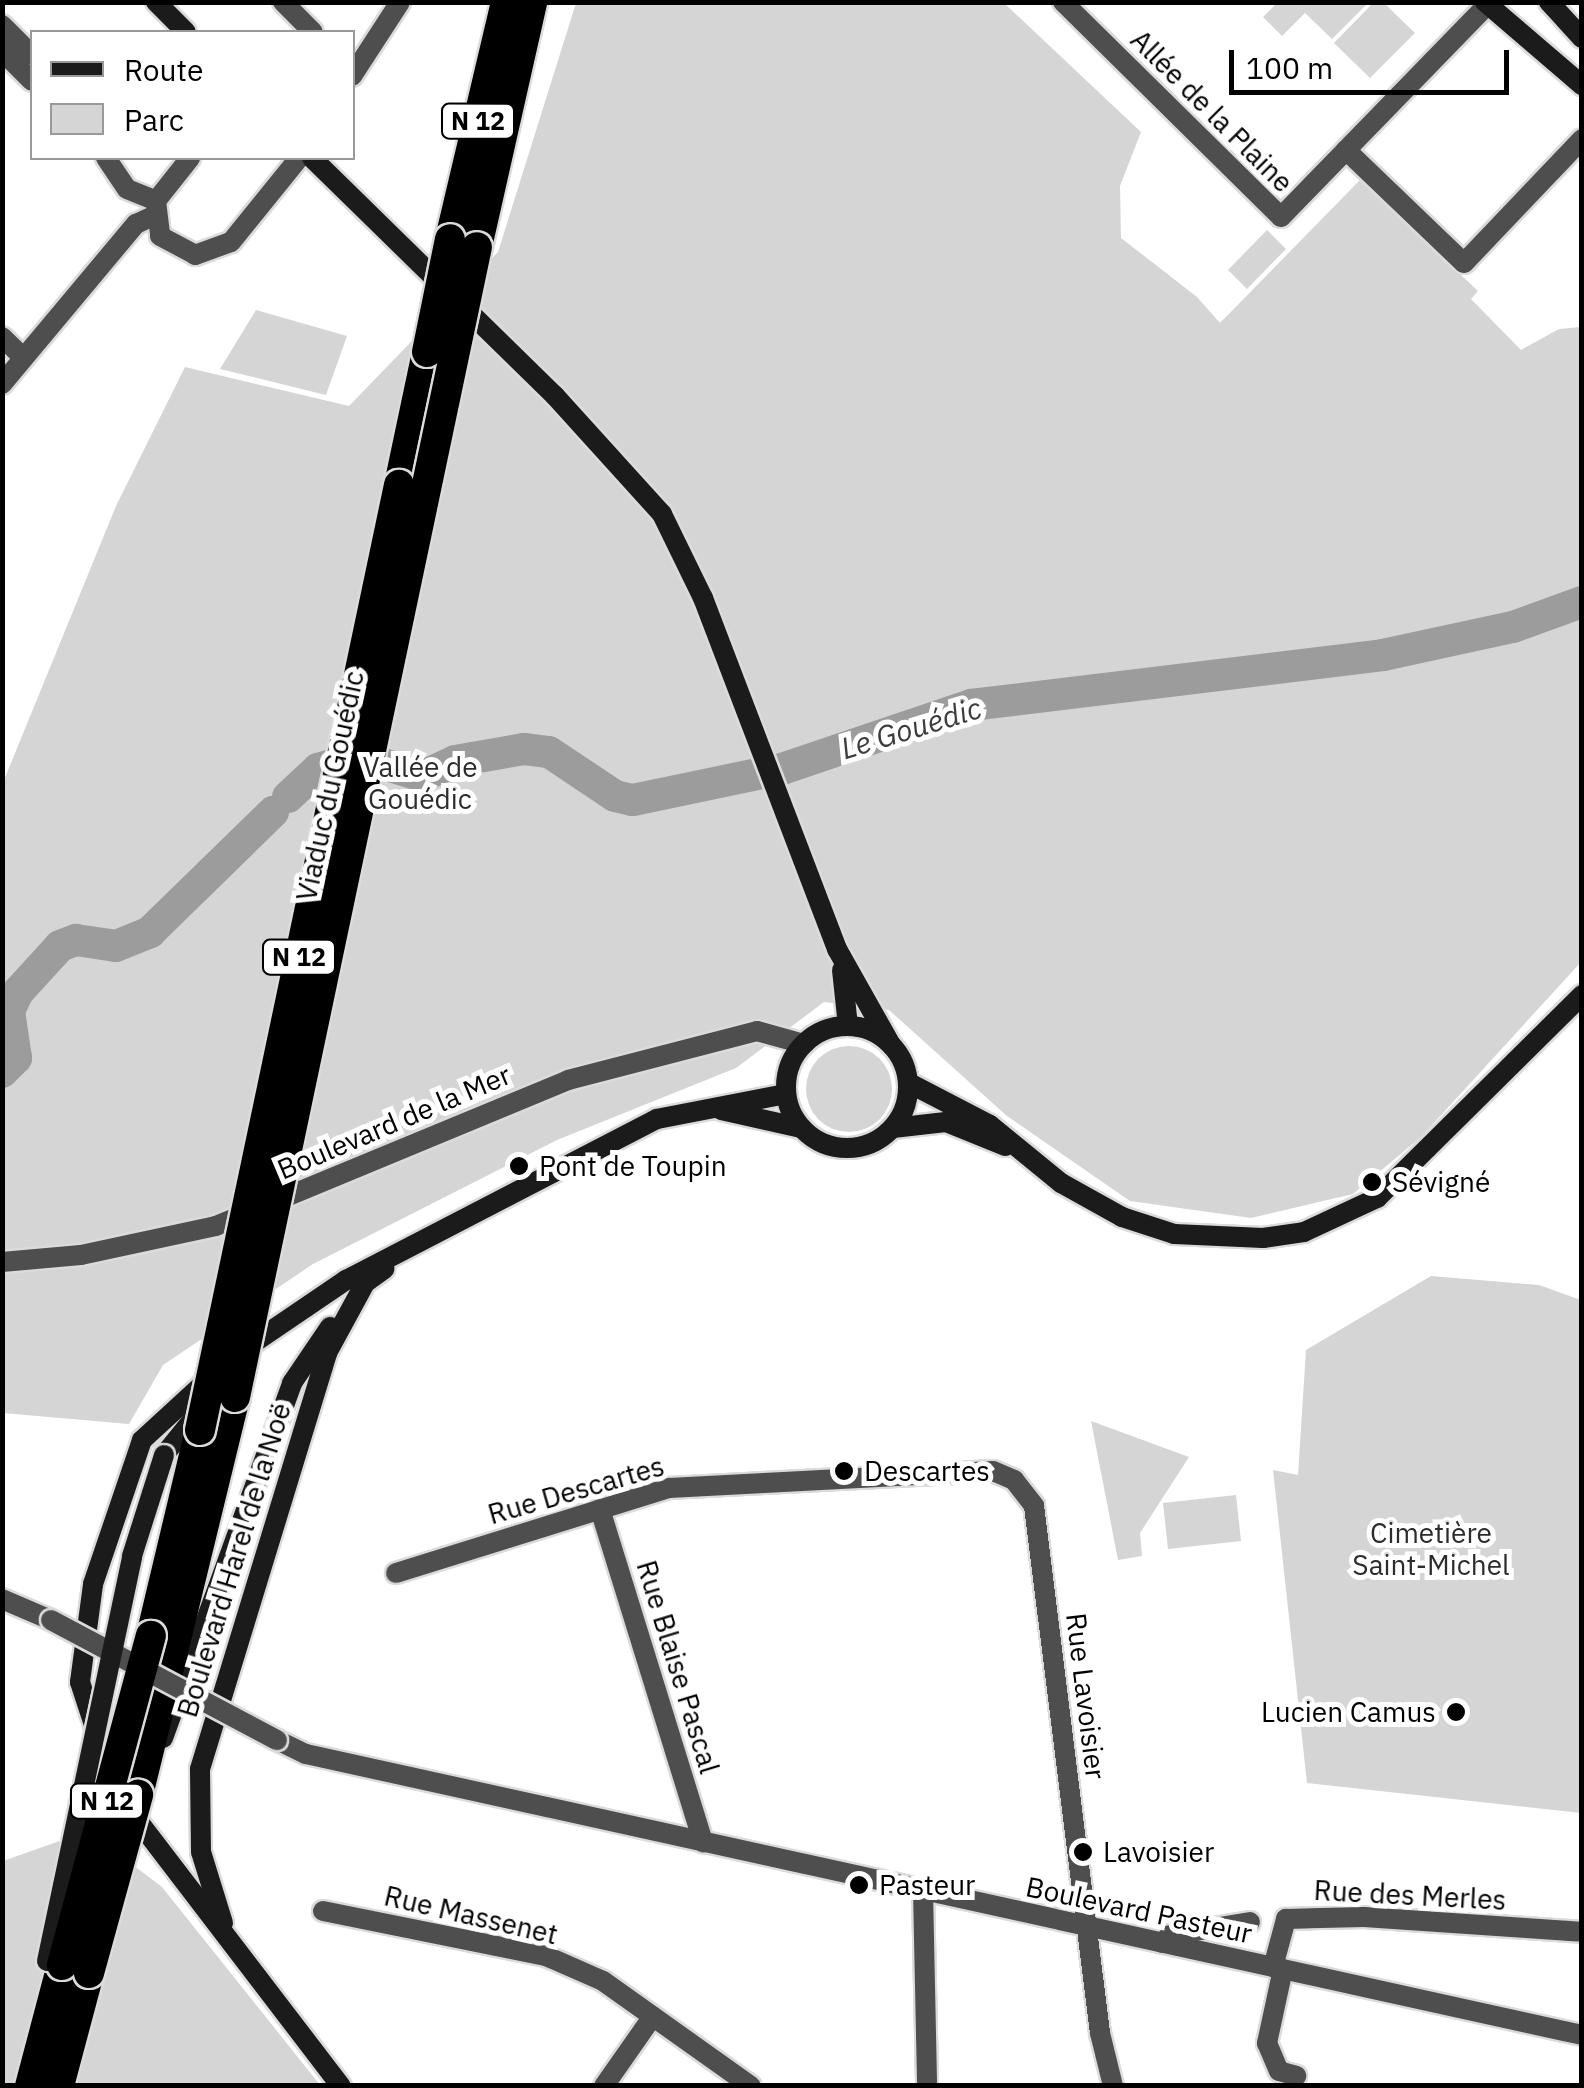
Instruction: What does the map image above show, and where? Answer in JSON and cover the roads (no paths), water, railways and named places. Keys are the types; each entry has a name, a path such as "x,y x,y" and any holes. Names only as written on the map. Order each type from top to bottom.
{"highway":[{"name":"N 12","path":"464,243 525,4"},
{"name":"Viaduc du Gouédic","path":"175,1649 200,1430 399,485 464,243"},
{"name":"Viaduc du Gouédic","path":"175,1649 235,1397 464,243"},
{"name":"N 12","path":"40,2084 89,1973 175,1649"},
{"name":"N 12","path":"40,2084 175,1649"}],"main road":[{"path":"156,2 184,30"},
{"path":"1491,7 1522,2"},
{"path":"1549,2 1582,38"},
{"path":"1491,7 1582,85"},
{"path":"314,160 616,460 662,514 682,550 837,948 909,1083 908,1102 893,1128"},
{"path":"837,948 847,1016 891,1045"},
{"path":"702,1107 801,1128 834,1148 854,1149 893,1128 946,1122 1013,1150 1090,1201 1148,1227 1229,1240 1304,1232 1364,1205 1404,1175 1582,995"},
{"path":"801,1128 786,1094 793,1058 804,1044 847,1016"},
{"path":"909,1083 990,1125 1013,1150"},
{"path":"341,2086 117,1794 95,1740 80,1682 93,1584 142,1440 222,1367 426,1238 657,1119 702,1107 786,1094"},
{"path":"40,2084 47,1961 132,1556 164,1455 197,1412 356,1281"},
{"path":"175,1649 292,1384 356,1281"},
{"name":"Boulevard Harel de la Noë","path":"227,1936 201,1852 200,1769 326,1353 356,1281"}],"street":[{"path":"283,2 311,30"},
{"path":"355,71 400,2"},
{"path":"1491,7 1346,150 1464,263 1582,139"},
{"name":"Allée de la Plaine","path":"1078,8 1280,217 1346,150"},
{"path":"2,25 30,53"},
{"path":"2,52 30,79"},
{"path":"107,160 127,189 157,208"},
{"path":"2,384 136,224 157,208 189,160"},
{"path":"157,208 160,236 195,255 231,242 294,163"},
{"path":"2,337 24,358"},
{"name":"Boulevard de la Mer","path":"2,1262 81,1255 216,1226 568,1080 756,1031 804,1044"},
{"name":"Rue Descartes","path":"396,1574 669,1488 993,1471 1014,1480"},
{"name":"Rue Lavoisier","path":"1014,1480 1034,1506 1087,1926 1113,2086"},
{"name":"Rue Blaise Pascal","path":"600,1509 703,1842"},
{"name":"Boulevard Pasteur","path":"2,1598 306,1754 1582,2035"},
{"path":"923,1890 928,2086"},
{"name":"Rue Massenet","path":"323,1911 546,1956 603,1981 750,2086"},
{"name":"Rue des Merles","path":"1278,1968 1286,1919 1299,1917 1582,1932"},
{"path":"1162,1942 1170,1935 1250,1922"},
{"path":"1278,1968 1267,2043 1279,2072 1296,2076"},
{"path":"604,2086 653,2016"}],"waterway":[{"name":"Le Gouédic","path":"288,797 318,769 360,757 423,776 455,761 524,749 549,752 615,796 633,800 782,769 971,705 1383,655 1513,627 1582,602"},
{"name":"Le Gouédic","path":"2,1072 16,1058 9,1011 18,992 60,946 76,940 116,946 150,932 273,812"}],"place":[{"name":"Pont de Toupin","path":"519,1166"},
{"name":"Sévigné","path":"1372,1182"},
{"name":"Descartes","path":"844,1471"},
{"name":"Lucien Camus","path":"1456,1712"},
{"name":"Lavoisier","path":"1083,1852"},
{"name":"Pasteur","path":"859,1885"}],"park label":[{"name":"Vallée de Gouédic","path":"420,783"},
{"name":"Cimetière Saint-Michel","path":"1431,1549"}]}
